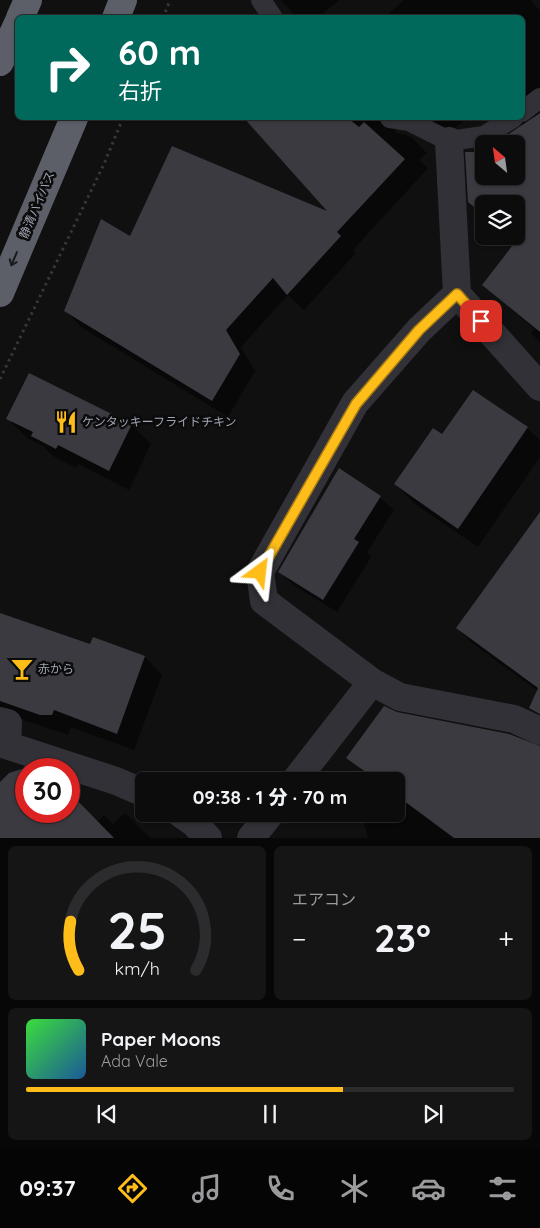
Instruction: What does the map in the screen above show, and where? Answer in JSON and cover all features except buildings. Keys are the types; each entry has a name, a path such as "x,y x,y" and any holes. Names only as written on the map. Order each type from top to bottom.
{"highway":[{"path":"21,15 28,0"},
{"path":"117,15 123,0"},
{"path":"0,62 15,30"},
{"name":"静清バイパス","path":"0,293 73,120"}],"street":[{"path":"449,141 457,294 540,387"},
{"path":"457,294 419,330 356,404 260,572 264,601 372,682 400,697 514,719 540,731"},
{"path":"302,772 372,682"},
{"path":"2,736 135,789"},
{"path":"193,822 208,838"},
{"path":"252,838 264,822"}],"lane":[{"path":"261,0 270,15"},
{"path":"525,110 540,98"},
{"path":"403,120 409,121 449,141 484,136 511,120"}],"path":[{"path":"164,15 170,0"},
{"path":"0,379 104,164 122,120"}],"place":[{"name":"ケンタッキーフライドチキン","path":"66,422"},
{"name":"赤から","path":"22,669"}],"route":[{"path":"260,572 356,404 419,330 457,294 481,321"}]}
